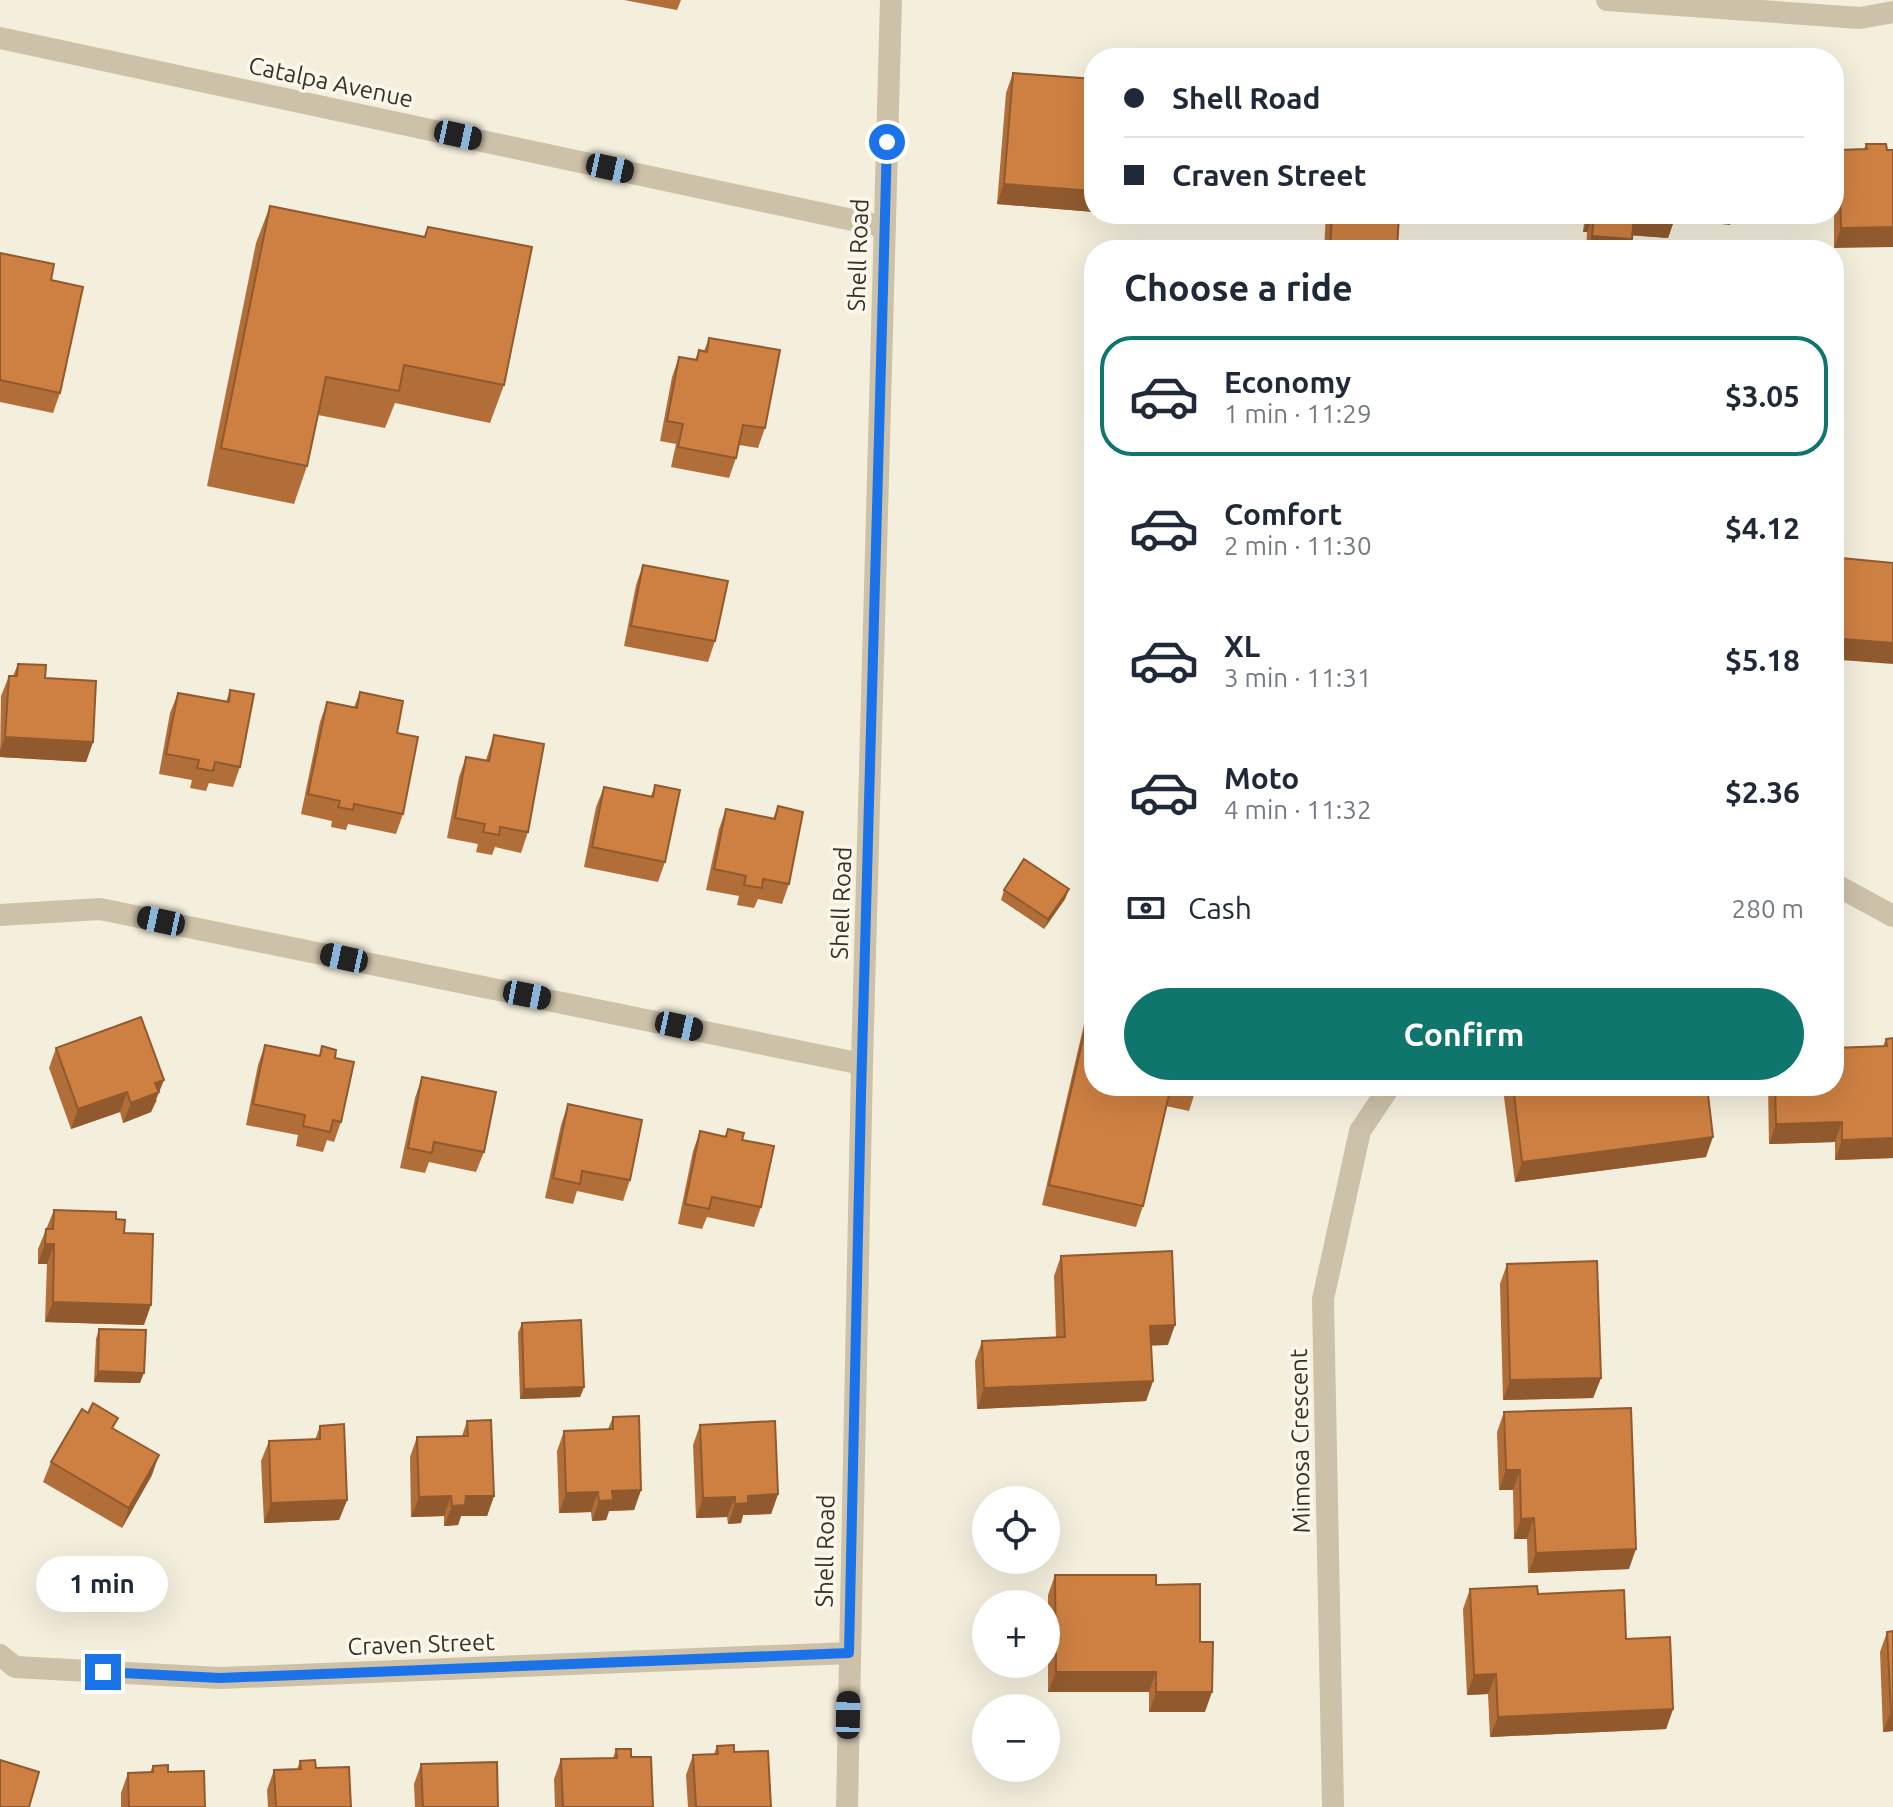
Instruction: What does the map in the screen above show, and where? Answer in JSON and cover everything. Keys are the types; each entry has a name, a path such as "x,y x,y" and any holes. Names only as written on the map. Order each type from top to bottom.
{"street":[{"name":"Shell Road","path":"847,1807 862,1064 891,0"},
{"path":"1607,0 1860,18 1893,12"},
{"name":"Catalpa Avenue","path":"0,38 885,227"},
{"path":"1844,889 1893,916"},
{"path":"0,915 100,909 862,1064"},
{"name":"Mimosa Crescent","path":"1333,1807 1323,1299 1360,1131 1383,1096"},
{"name":"Craven Street","path":"0,1655 15,1667 220,1678 849,1653"}],"building":[{"path":"1013,73 1084,78 1084,190 1004,184"},
{"path":"1866,144 1886,144 1887,150 1893,150 1893,227 1841,228 1841,224 1844,224 1844,150 1867,149"},
{"path":"270,206 425,237 428,227 532,247 504,385 404,365 399,391 326,377 307,466 221,448"},
{"path":"1331,224 1398,224 1398,240 1331,240"},
{"path":"1593,224 1633,224 1632,239 1592,236"},
{"path":"0,253 54,264 51,280 83,287 60,393 0,380"},
{"path":"709,338 780,350 765,428 743,425 736,458 678,447 683,424 667,421 679,357 697,360 699,350 707,352"},
{"path":"1844,558 1893,563 1893,643 1845,639 1845,648"},
{"path":"643,565 728,581 715,641 631,626"},
{"path":"18,664 46,665 45,678 96,681 93,742 5,737 9,676 17,676"},
{"path":"230,690 254,694 240,767 215,762 213,771 197,768 199,760 166,754 178,693 229,702"},
{"path":"360,692 403,701 397,733 418,737 403,814 354,804 353,810 338,807 340,801 308,794 327,702 357,708"},
{"path":"494,735 544,744 528,832 500,827 499,835 483,832 485,824 455,818 466,757 489,761"},
{"path":"655,785 680,790 665,862 592,847 604,787 653,797"},
{"path":"778,806 803,812 789,884 763,879 762,888 744,885 746,876 714,869 726,809 775,819"},
{"path":"1024,859 1069,889 1048,919 1004,890"},
{"path":"141,1017 164,1080 155,1083 159,1092 131,1103 127,1092 78,1109 56,1048"},
{"path":"1084,1034 1084,1096 1169,1096 1143,1206 1049,1185"},
{"path":"1893,1038 1893,1138 1842,1140 1842,1122 1776,1124 1775,1096 1844,1096 1844,1048 1887,1046 1886,1039"},
{"path":"265,1045 320,1056 322,1046 336,1050 335,1058 354,1062 341,1122 333,1120 330,1132 303,1126 305,1115 253,1104"},
{"path":"422,1077 496,1092 484,1152 434,1142 432,1153 408,1148"},
{"path":"1514,1096 1708,1096 1713,1137 1522,1162"},
{"path":"568,1104 642,1120 630,1180 582,1171 580,1184 553,1178"},
{"path":"728,1129 744,1133 742,1140 774,1146 761,1207 712,1197 709,1209 685,1204 700,1131 726,1137"},
{"path":"54,1210 116,1212 116,1219 125,1220 124,1233 153,1234 151,1305 53,1302 54,1244 45,1244 46,1229 53,1229"},
{"path":"1172,1251 1175,1325 1150,1326 1153,1381 984,1388 982,1341 1065,1337 1061,1256"},
{"path":"1597,1261 1601,1378 1510,1380 1507,1264"},
{"path":"581,1320 584,1387 524,1389 522,1323"},
{"path":"99,1329 146,1330 144,1373 98,1371"},
{"path":"93,1403 118,1418 112,1428 159,1455 129,1508 51,1462 82,1409 88,1413"},
{"path":"1631,1408 1636,1549 1536,1553 1534,1518 1521,1519 1520,1470 1506,1470 1504,1412"},
{"path":"639,1416 641,1490 612,1491 613,1500 599,1501 598,1492 566,1493 564,1431 613,1429 613,1417"},
{"path":"491,1420 494,1496 466,1496 465,1505 452,1506 451,1496 419,1497 417,1437 468,1436 467,1421"},
{"path":"775,1421 778,1494 748,1496 748,1503 735,1504 735,1497 703,1498 700,1425"},
{"path":"344,1424 347,1500 271,1503 269,1441 320,1439 320,1426"},
{"path":"1055,1575 1156,1575 1156,1585 1200,1584 1200,1642 1213,1642 1212,1692 1156,1692 1156,1672 1060,1672 1060,1590 1055,1590"},
{"path":"1537,1586 1538,1594 1624,1590 1626,1639 1670,1637 1673,1709 1498,1717 1496,1674 1474,1675 1470,1589"},
{"path":"1893,1631 1893,1712 1891,1712 1887,1632"},
{"path":"734,1745 734,1752 768,1751 771,1807 696,1807 693,1755 718,1754 717,1746"},
{"path":"616,1749 631,1749 631,1757 651,1757 653,1807 563,1807 561,1759 617,1758"},
{"path":"0,1760 39,1772 29,1807 0,1807"},
{"path":"315,1760 316,1768 349,1767 351,1807 276,1807 274,1770 301,1769 300,1761"},
{"path":"497,1762 498,1807 423,1807 421,1764"},
{"path":"168,1765 168,1772 204,1771 205,1807 129,1807 128,1773 153,1772 153,1766"}],"route":[{"path":"103,1672 220,1678 849,1653 887,142"}]}
